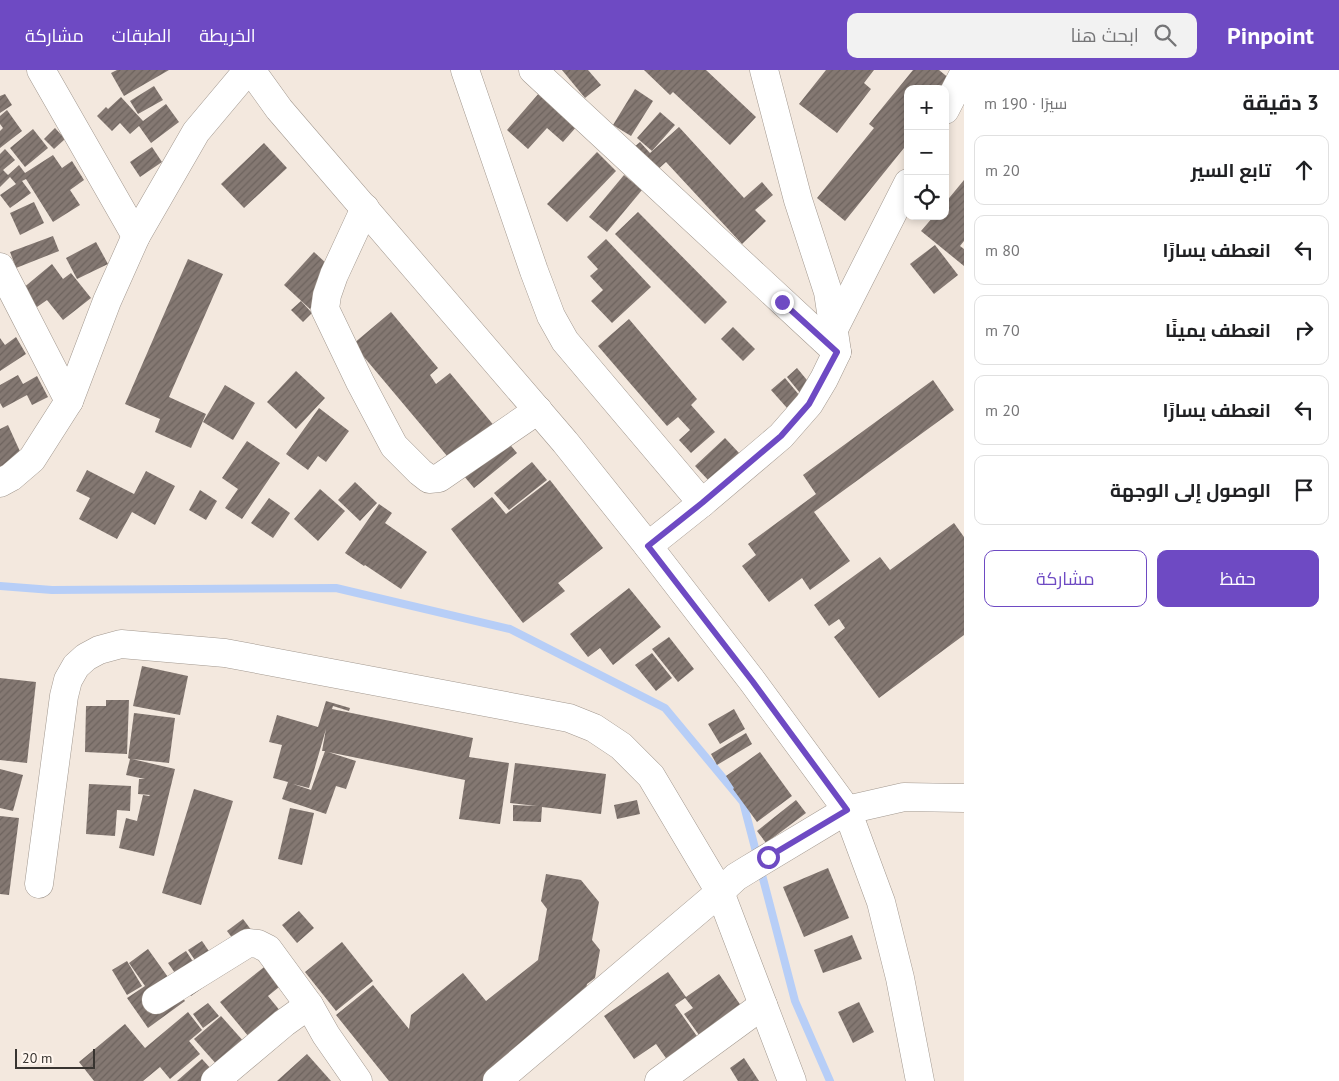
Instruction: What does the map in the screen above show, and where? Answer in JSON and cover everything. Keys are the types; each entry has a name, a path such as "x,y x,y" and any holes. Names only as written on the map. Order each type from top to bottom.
{"street":[{"path":"41,70 136,236"},
{"path":"0,483 11,477 32,459 69,401 107,301 136,236 196,132 249,70 279,109 565,442 753,682 847,810 881,902 900,978 920,1081"},
{"path":"465,70 551,316 565,341 702,503"},
{"path":"533,70 836,340"},
{"path":"745,70 767,81 798,200 828,292 836,340"},
{"path":"949,102 964,73"},
{"path":"648,546 781,436 809,404 904,192"},
{"path":"365,208 334,275 327,295 325,309 360,382 394,446 429,479 439,478 538,410"},
{"path":"0,267 69,401"},
{"path":"39,884 64,696 68,680 76,666 86,657 99,650 121,644 225,653 569,718 594,728 621,746 651,776 720,892 792,1081"},
{"path":"497,1081 736,877 759,863 847,810 904,797 964,798"},
{"path":"156,1000 248,943 258,944 268,949 309,1005 326,1035 358,1081"},
{"path":"215,1081 284,1023 309,1005"},
{"path":"659,1081 763,1005"}],"building":[{"path":"117,70 169,70 124,96 111,73"},
{"path":"562,70 588,70 601,85 585,98"},
{"path":"644,70 706,70 756,117 730,145 673,92 670,95"},
{"path":"826,70 874,70 864,83 871,89 837,133 799,104"},
{"path":"913,70 939,70 956,84 949,87 949,85 904,85 904,148 845,221 817,198 874,128 869,124"},
{"path":"154,86 163,100 138,114 130,101"},
{"path":"635,89 653,101 631,136 613,125"},
{"path":"540,92 578,125 563,142 547,128 528,149 507,130"},
{"path":"5,94 12,105 0,113 0,96"},
{"path":"121,97 143,121 166,104 179,122 151,143 139,126 130,134 120,123 112,131 97,116"},
{"path":"7,110 22,131 0,148 0,131 3,128 0,124 0,116"},
{"path":"660,112 675,125 652,151 637,138"},
{"path":"679,127 744,198 762,182 773,195 755,210 766,221 742,244 666,162 655,172 633,148 640,142 650,153"},
{"path":"55,128 65,139 54,149 44,139"},
{"path":"33,129 48,148 25,167 10,148"},
{"path":"264,143 287,168 244,208 221,184"},
{"path":"152,147 162,162 140,177 130,162"},
{"path":"5,149 15,160 3,170 8,175 19,165 25,173 53,155 62,168 72,161 84,180 70,190 80,205 53,222 26,179 22,181 31,193 10,208 0,195 16,184 10,177 0,187 0,154"},
{"path":"597,152 616,171 567,222 547,204"},
{"path":"624,175 642,190 607,232 589,217"},
{"path":"964,180 964,241 960,246 964,249 964,266 921,231 931,220 949,220 949,198"},
{"path":"34,202 44,223 20,235 10,213"},
{"path":"638,212 727,302 705,324 615,234"},
{"path":"53,236 59,251 16,268 10,252"},
{"path":"606,239 651,287 612,323 591,301 603,290 590,276 598,269 587,257"},
{"path":"96,242 108,264 77,279 66,258"},
{"path":"935,245 958,275 934,294 910,264"},
{"path":"314,252 340,276 310,309 284,285"},
{"path":"188,259 223,274 169,397 206,414 191,448 155,432 160,419 125,404"},
{"path":"52,264 63,279 71,273 91,298 63,320 47,300 37,307 22,289"},
{"path":"301,301 312,313 303,322 291,310"},
{"path":"391,312 438,368 430,375 436,384 450,373 517,453 474,488 353,344"},
{"path":"629,319 697,399 691,405 715,432 691,453 679,440 690,430 678,417 667,426 598,346"},
{"path":"733,327 755,349 743,361 721,339"},
{"path":"16,337 26,354 0,371 0,338 5,345"},
{"path":"797,368 811,385 800,393 787,377"},
{"path":"296,371 325,398 296,429 267,402"},
{"path":"18,375 23,384 37,376 48,397 32,405 27,395 3,408 0,403 0,385"},
{"path":"785,378 800,396 787,408 771,390"},
{"path":"933,380 954,410 814,512 850,561 810,590 802,578 769,602 742,566 756,555 748,544 816,494 803,475"},
{"path":"225,385 255,403 233,440 203,422"},
{"path":"319,408 349,431 326,462 318,456 308,470 286,454"},
{"path":"8,425 23,458 0,469 0,429"},
{"path":"725,438 740,454 710,482 695,466"},
{"path":"247,441 280,463 242,519 225,508 238,489 222,478"},
{"path":"532,462 547,480 509,510 494,493"},
{"path":"87,470 134,494 146,471 175,486 155,525 132,512 117,539 79,519 90,498 76,491"},
{"path":"550,480 603,548 558,583 565,591 523,623 451,529 492,497 506,514"},
{"path":"355,482 377,503 360,521 338,500"},
{"path":"320,489 345,511 318,541 294,519"},
{"path":"200,490 217,501 206,520 189,510"},
{"path":"269,498 290,513 273,538 251,523"},
{"path":"379,504 392,513 385,523 427,552 401,589 345,553"},
{"path":"954,523 964,537 964,635 879,698 834,637 845,628 839,619 829,626 814,605 880,557 890,570"},
{"path":"629,588 661,627 613,665 600,648 588,657 570,634"},
{"path":"669,637 694,669 678,682 652,649"},
{"path":"652,653 672,678 656,691 635,665"},
{"path":"142,666 188,676 180,715 133,706"},
{"path":"0,678 36,682 27,763 0,760"},
{"path":"106,700 129,700 127,754 85,752 86,706 106,706"},
{"path":"326,701 350,708 349,711 333,706 332,709 473,738 469,757 509,763 500,824 459,819 465,780 328,752 356,761 346,789 336,786 326,814 282,799 288,782 273,778 282,745 269,742 277,715 318,727","holes":["326,729 322,751 325,751 311,790 293,784 309,788"]},
{"path":"734,709 745,729 720,744 708,724"},
{"path":"134,713 175,718 169,763 132,759 175,769 154,856 119,848 126,818 137,821 143,795 150,795 138,794 139,779 145,779 126,775 130,759 128,758"},
{"path":"746,733 752,744 717,765 711,754"},
{"path":"760,752 792,796 757,822 726,776"},
{"path":"515,763 606,774 601,814 542,807 541,822 513,821 513,805 537,806 510,803"},
{"path":"0,769 23,775 13,811 0,808"},
{"path":"89,784 131,786 130,811 117,810 115,836 86,834"},
{"path":"194,789 233,801 201,905 162,893"},
{"path":"637,800 640,814 617,819 614,805"},
{"path":"796,800 806,813 766,843 757,831"},
{"path":"290,808 314,813 302,865 278,859"},
{"path":"0,816 19,818 9,895 0,894"},
{"path":"828,868 849,918 804,937 783,887"},
{"path":"546,874 581,880 599,902 592,940 600,950 595,978 587,984 583,1007 492,1081 389,1081 336,1015 373,985 409,1029 411,1015 463,973 486,1001 538,960 547,909 541,901"},
{"path":"299,911 314,928 297,943 282,925"},
{"path":"243,919 252,931 236,943 227,931"},
{"path":"852,935 862,959 823,973 814,950"},
{"path":"202,941 219,966 205,975 188,950"},
{"path":"342,942 373,981 336,1011 305,972"},
{"path":"148,949 185,1001 148,1028 127,998 145,986 129,963"},
{"path":"186,951 208,984 191,996 168,963"},
{"path":"127,961 142,986 127,995 112,970"},
{"path":"268,964 284,983 268,996 290,1023 259,1049 220,1002"},
{"path":"668,972 686,997 719,974 746,1013 704,1042 684,1014 693,1008 685,998 675,1005 699,1039 668,1061 656,1044 634,1059 604,1016"},
{"path":"859,1002 874,1032 853,1043 838,1012"},
{"path":"208,1003 219,1016 203,1028 193,1014"},
{"path":"188,1012 202,1030 189,1041 200,1054 170,1079 160,1067 143,1081 94,1081 79,1062 125,1024 145,1048"},
{"path":"221,1016 253,1052 226,1075 194,1039"},
{"path":"307,1054 331,1081 277,1081"},
{"path":"744,1058 759,1081 738,1081 730,1068"},
{"path":"202,1059 222,1081 177,1081"}],"waterway":[{"path":"0,586 52,590 336,588 510,629 665,708 743,802 795,1001 830,1081"}],"route":[{"path":"768,857 847,810 753,682 648,546 781,436 809,404 824,379 837,352 782,302"}]}
